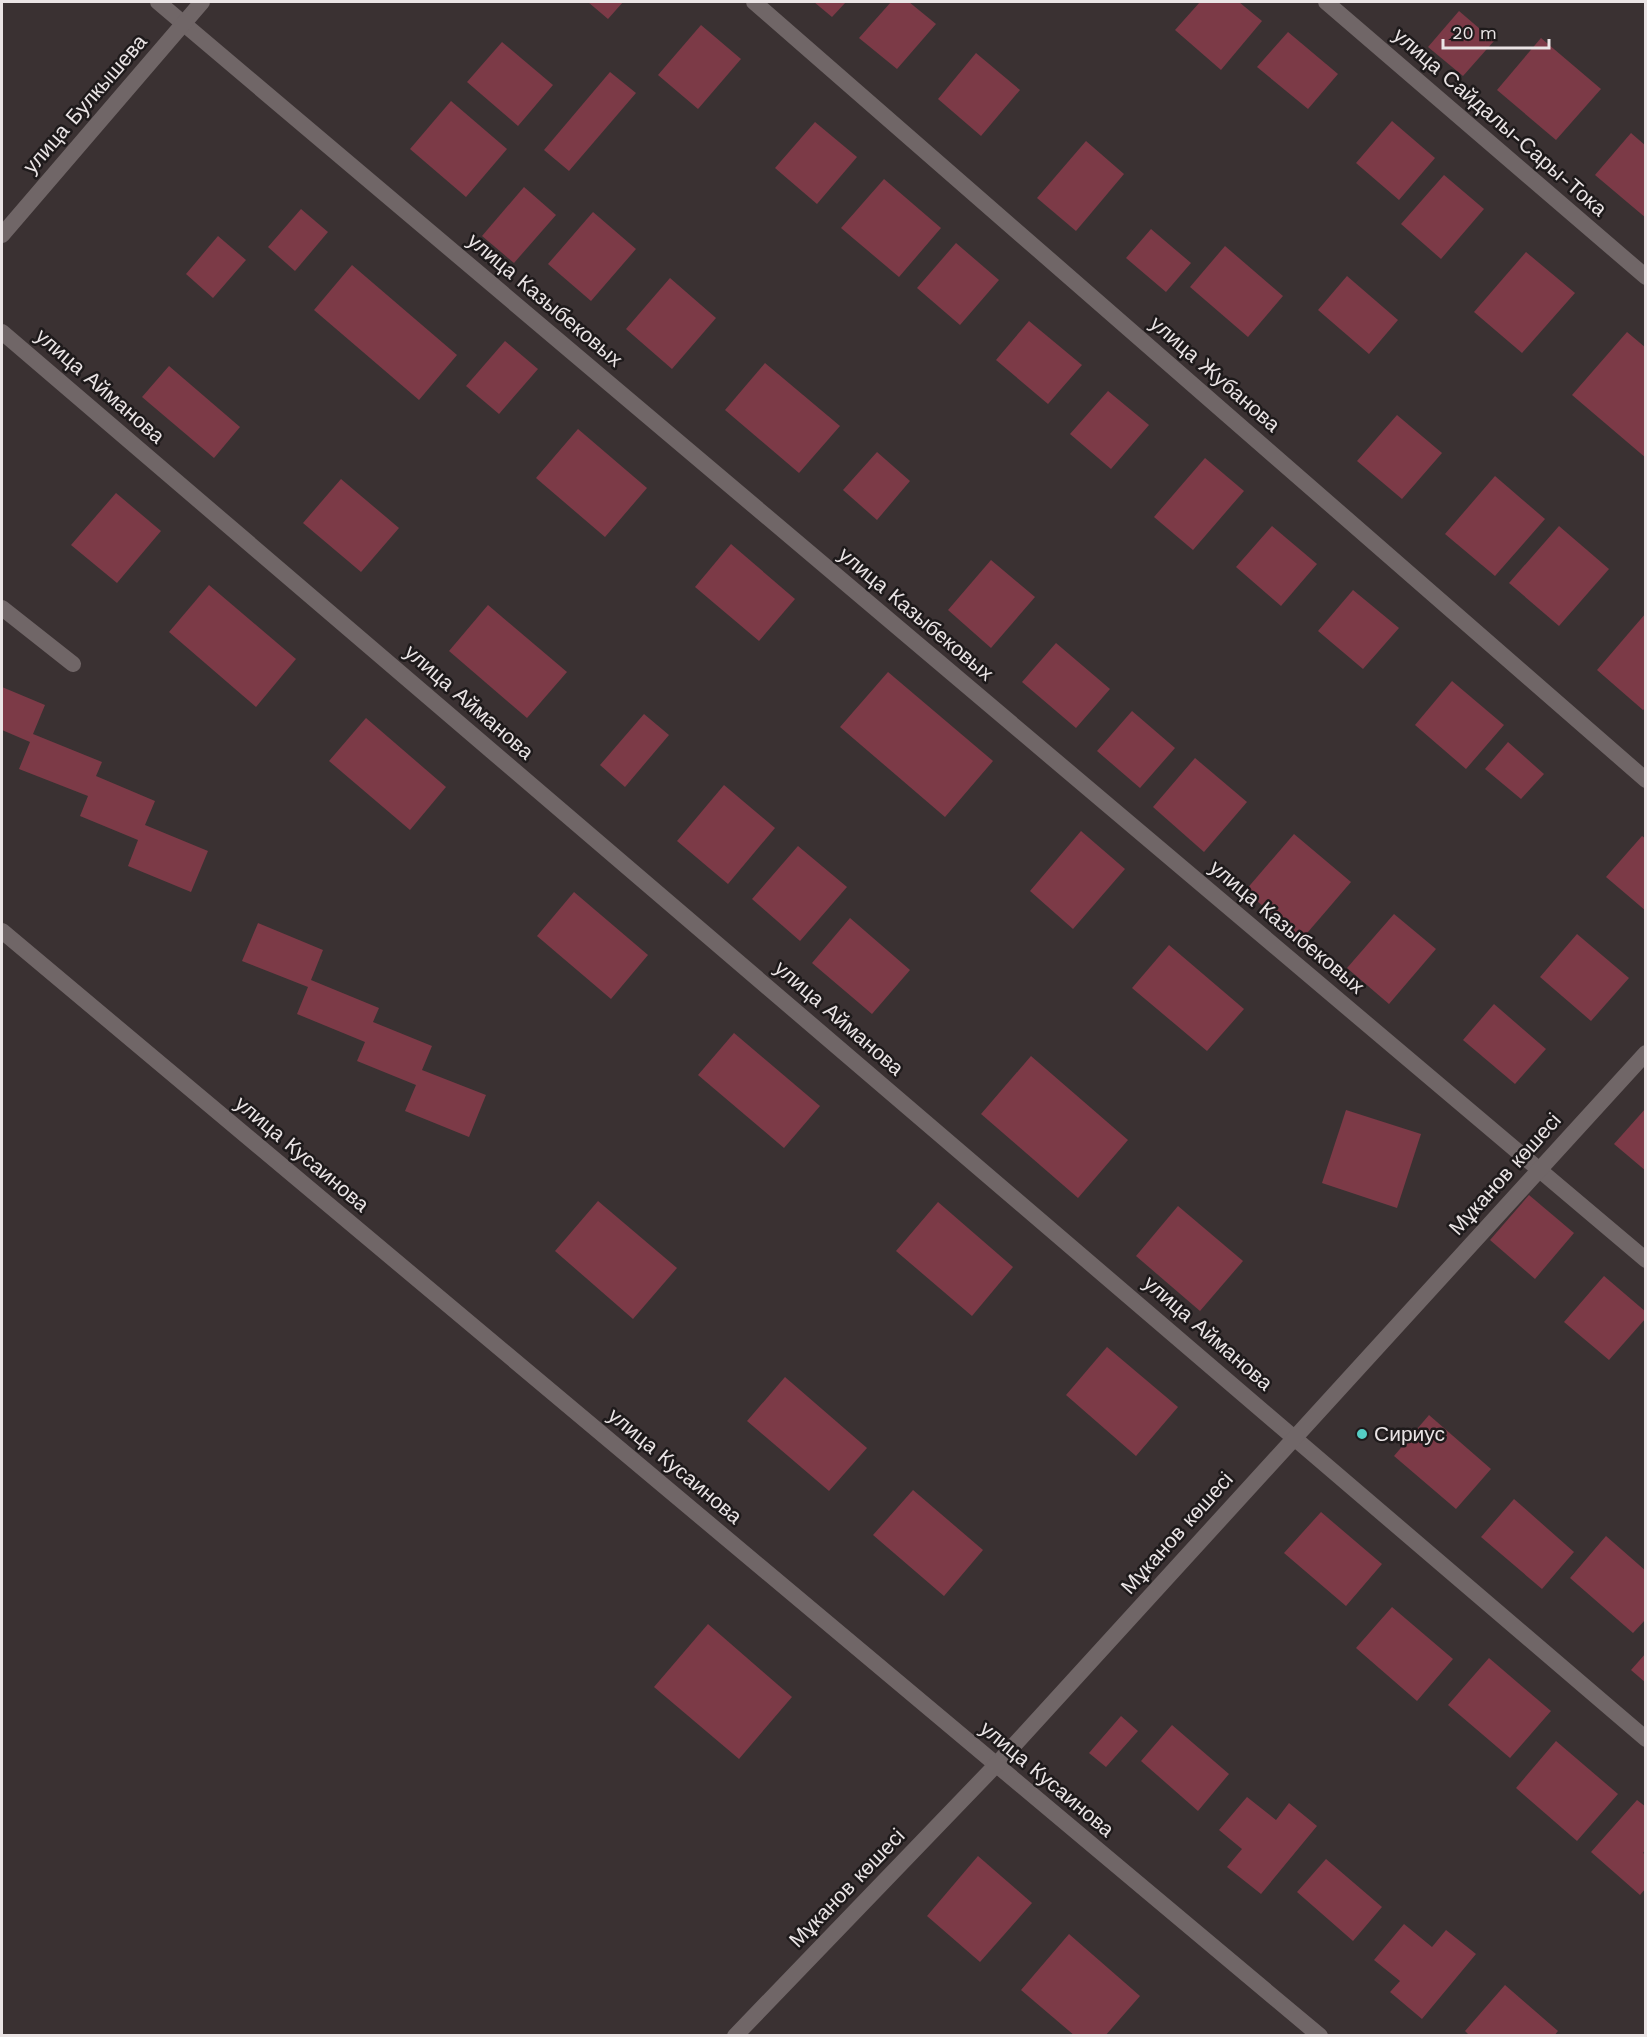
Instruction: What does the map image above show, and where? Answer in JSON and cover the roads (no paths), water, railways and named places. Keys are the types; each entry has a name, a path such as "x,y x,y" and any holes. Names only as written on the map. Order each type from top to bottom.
{"street":[{"name":"улица Казыбековых","path":"158,2 1646,1260"},
{"name":"улица Булкышева","path":"2,235 202,2"},
{"name":"улица Жубанова","path":"754,2 1646,780"},
{"name":"улица Сайдалы-Сары-Тока","path":"1326,2 1646,277"},
{"name":"улица Айманова","path":"2,332 1646,1739"},
{"path":"2,608 73,664"},
{"name":"улица Кусаинова","path":"2,931 1320,2036"},
{"name":"Мұканов көшесі","path":"735,2036 996,1765 1646,1053"}],"place":[{"name":"Сириус","path":"1362,1434"}]}
